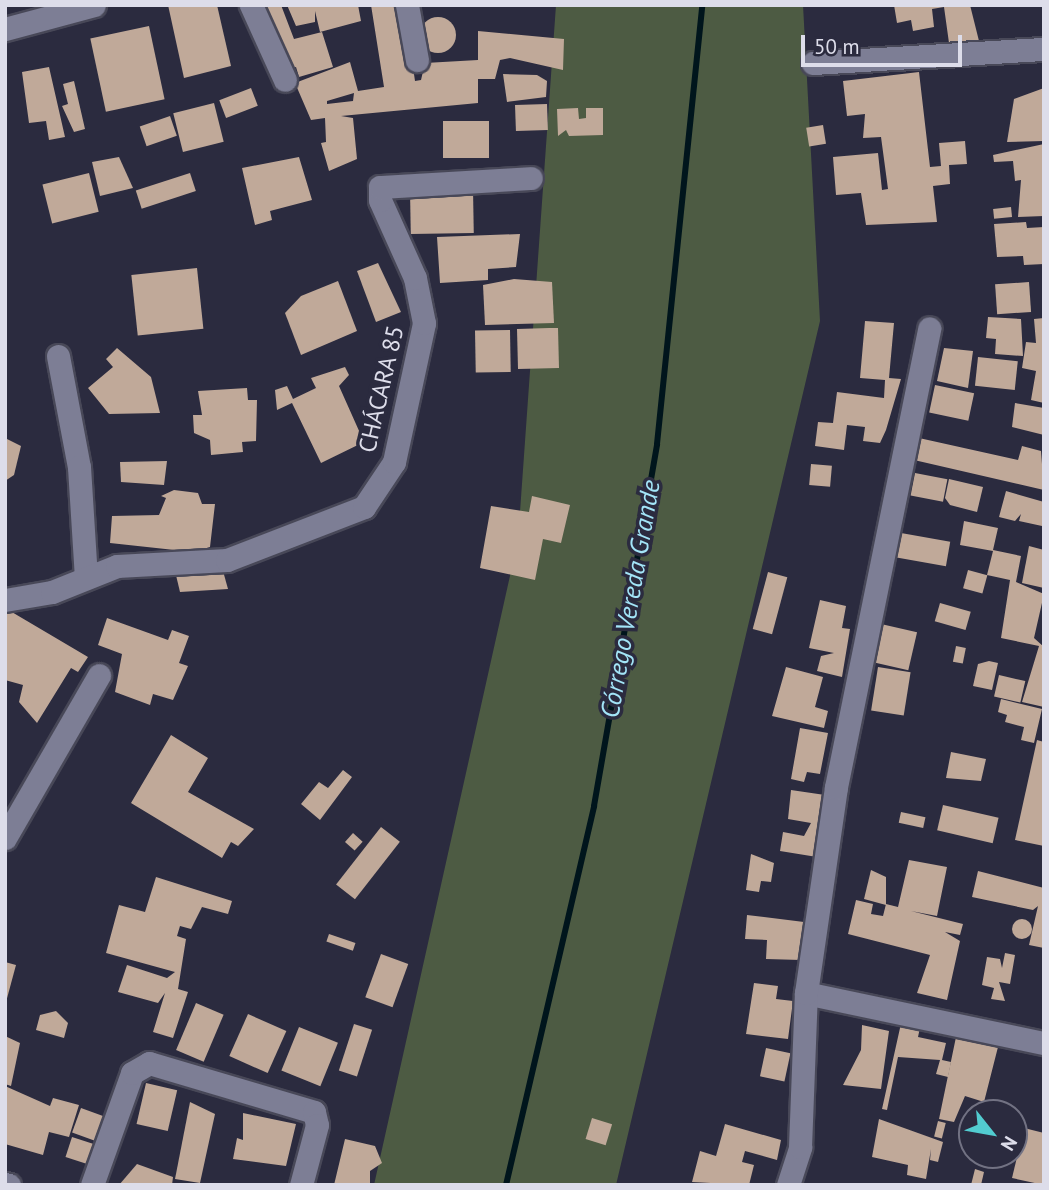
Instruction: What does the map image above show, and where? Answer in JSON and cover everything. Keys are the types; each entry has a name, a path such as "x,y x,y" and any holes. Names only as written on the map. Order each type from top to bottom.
{"street":[{"path":"5,29 94,5"},
{"path":"251,5 285,79"},
{"path":"407,5 417,60"},
{"path":"813,63 1044,49"},
{"name":"CHÁCARA 85","path":"5,600 86,578 117,566 227,560 364,507 394,462 424,323 415,278 380,201 380,187 531,178"},
{"path":"788,1185 800,1147 806,993 836,787 929,328"},
{"path":"58,356 79,467 86,578"},
{"path":"5,838 99,675"},
{"path":"806,993 1044,1043"},
{"path":"92,1185 132,1073 158,1063 314,1112 317,1125 301,1185"}],"green space":[{"path":"556,5 803,5 820,321 616,1185 374,1185 518,540"}],"building":[{"path":"168,5 217,5 231,66 184,78"},
{"path":"263,5 281,5 294,39 322,32 333,67 299,77 296,67 289,69"},
{"path":"287,5 358,5 361,21 320,32 315,11 315,22 296,26"},
{"path":"371,5 404,5 415,81 421,80 425,63 478,60 478,31 564,39 563,70 510,58 500,60 495,79 478,79 478,103 341,116 353,118 357,159 329,171 321,143 326,142 325,118 311,120 295,83 350,62 358,91 384,87","holes":["354,93 353,101 327,104 327,101"]},
{"path":"894,5 970,5 979,41 949,43 944,7 932,9 934,27 913,31 911,20 897,23"},
{"path":"438,17 451,22 456,35 451,48 438,53 425,48 420,35 425,22"},
{"path":"149,26 165,99 106,112 90,38"},
{"path":"49,67 65,137 49,140 46,121 29,123 22,72"},
{"path":"919,72 930,167 941,166 939,143 965,141 967,164 949,165 950,184 933,186 937,222 866,225 861,193 836,195 833,157 878,153 882,190 888,189 881,137 863,138 865,114 847,116 843,81"},
{"path":"503,74 537,75 547,81 546,97 507,102"},
{"path":"74,81 85,129 74,132 62,106 68,104 63,84"},
{"path":"251,88 258,106 226,118 219,100"},
{"path":"1044,88 1044,141 1007,142 1014,99"},
{"path":"214,103 224,142 183,152 173,113"},
{"path":"547,104 548,130 516,131 515,105"},
{"path":"578,108 579,119 586,118 586,108 603,108 603,135 569,136 566,130 558,136 557,109"},
{"path":"170,116 177,136 147,146 140,126"},
{"path":"443,121 489,121 489,158 443,158"},
{"path":"823,125 826,144 809,146 806,128"},
{"path":"1044,144 1044,216 1018,217 1021,180 1015,181 1013,161 994,162 993,155"},
{"path":"119,157 133,188 100,196 92,162"},
{"path":"299,157 312,200 270,211 272,220 255,225 242,168"},
{"path":"89,173 99,212 52,223 42,185"},
{"path":"190,173 196,191 142,209 136,191"},
{"path":"473,189 474,233 411,234 410,190"},
{"path":"1011,207 1012,217 994,219 993,209"},
{"path":"1026,222 1027,228 1044,227 1044,264 1024,265 1023,256 997,257 994,224"},
{"path":"520,234 516,267 488,269 488,280 440,283 437,237"},
{"path":"378,263 401,312 376,322 357,271"},
{"path":"197,268 203,329 138,336 131,275"},
{"path":"514,279 552,282 554,323 485,325 483,285"},
{"path":"338,281 357,331 301,355 285,313 301,296"},
{"path":"1029,282 1031,312 997,314 995,284"},
{"path":"988,317 1021,319 1023,356 995,354 996,339 986,338"},
{"path":"1044,318 1044,403 1031,400 1036,371 1022,368 1026,342 1036,343 1034,319"},
{"path":"865,321 894,323 889,378 901,379 886,430 880,443 863,441 865,427 847,425 844,450 815,446 818,422 833,423 837,392 884,398 885,380 860,378"},
{"path":"558,328 559,368 518,369 517,329"},
{"path":"510,330 511,372 476,373 475,331"},
{"path":"117,348 151,377 160,413 109,414 88,388 113,367 106,359"},
{"path":"944,348 973,351 968,388 937,381"},
{"path":"978,357 1018,361 1015,390 975,386"},
{"path":"345,367 349,375 339,386 364,442 321,463 292,403 277,410 275,390 287,386 293,399 316,388 311,378"},
{"path":"935,385 974,393 968,421 929,412"},
{"path":"247,388 248,400 257,400 256,441 242,442 243,452 211,455 210,440 194,433 193,415 202,415 198,391"},
{"path":"1015,403 1044,408 1044,435 1012,427"},
{"path":"5,438 21,446 14,475 5,481"},
{"path":"919,438 1018,460 1022,446 1041,451 1044,490 914,460"},
{"path":"167,461 164,485 121,482 120,462"},
{"path":"811,464 832,466 830,487 809,485"},
{"path":"915,473 947,479 943,502 911,496"},
{"path":"949,479 983,487 977,512 950,505 945,498"},
{"path":"174,490 198,493 202,504 215,504 210,547 193,552 110,543 112,516 159,515 166,498 161,496"},
{"path":"1006,491 1044,502 1042,526 1019,521 1021,514 1015,521 999,517"},
{"path":"532,496 570,505 561,543 543,539 535,580 480,568 491,506 529,512"},
{"path":"964,521 998,528 993,550 1021,556 1016,582 1044,594 1034,638 1044,647 1044,707 1022,702 1039,646 1001,638 1010,580 987,575 993,551 960,545"},
{"path":"901,533 950,542 946,566 897,558"},
{"path":"1029,546 1044,550 1044,588 1022,583"},
{"path":"968,570 987,575 982,594 963,588"},
{"path":"175,571 223,571 228,589 180,592"},
{"path":"768,572 787,577 772,634 753,629"},
{"path":"820,600 846,606 842,628 850,629 842,677 817,671 821,656 834,653 809,648"},
{"path":"940,603 971,612 966,630 935,621"},
{"path":"5,608 88,657 78,672 71,668 37,723 19,702 23,685 5,680"},
{"path":"107,618 168,640 172,630 189,636 179,663 188,666 173,700 153,694 150,705 115,692 122,654 98,645"},
{"path":"881,624 917,632 908,670 872,662"},
{"path":"956,646 966,648 963,664 953,662"},
{"path":"989,661 998,663 992,690 973,686 978,664"},
{"path":"786,667 823,677 815,707 828,711 824,728 772,716"},
{"path":"878,667 911,672 904,716 871,710"},
{"path":"999,675 1025,681 1020,703 994,696"},
{"path":"1001,699 1042,709 1034,743 1021,740 1024,727 1005,722 1007,715 998,712"},
{"path":"800,728 828,733 820,774 807,772 804,782 791,779"},
{"path":"171,735 208,758 188,792 254,829 238,846 231,842 222,858 131,803"},
{"path":"1037,740 1044,742 1044,846 1015,840"},
{"path":"951,752 986,759 981,781 946,778"},
{"path":"343,770 352,777 320,820 301,804 319,782 328,788"},
{"path":"791,790 825,795 817,857 780,851 783,832 804,836 811,823 788,819"},
{"path":"943,805 999,818 993,843 937,830"},
{"path":"901,812 925,817 923,828 899,823"},
{"path":"381,827 400,842 355,899 336,885"},
{"path":"353,833 363,842 355,851 345,842"},
{"path":"751,854 774,863 771,882 761,881 759,892 746,890"},
{"path":"909,860 947,867 937,916 911,911 963,924 960,935 945,932 960,941 947,1000 917,993 930,955 848,934 856,900 873,904 871,914 883,916 886,904 898,907"},
{"path":"871,870 886,877 886,905 864,899"},
{"path":"978,871 1044,888 1044,948 1029,945 1038,906 1033,910 972,897"},
{"path":"156,877 232,901 228,914 202,907 191,929 180,926 177,936 186,939 178,989 188,992 173,1038 153,1032 165,993 158,1003 118,992 127,965 167,978 175,972 106,953 119,905 145,912"},
{"path":"747,915 804,922 801,960 766,959 767,940 745,939"},
{"path":"1022,919 1029,922 1032,929 1029,936 1022,939 1015,936 1012,929 1015,922"},
{"path":"329,934 355,943 353,951 326,942"},
{"path":"1005,953 1015,955 1010,984 999,982 1005,1001 991,999 994,988 982,985 987,957 1000,959 1002,968"},
{"path":"381,954 408,964 393,1007 365,997"},
{"path":"5,962 16,965 6,1002 5,1002"},
{"path":"754,983 778,986 776,999 793,1001 788,1039 746,1034"},
{"path":"196,1003 224,1015 204,1062 176,1050"},
{"path":"56,1011 68,1023 64,1038 36,1030 40,1015"},
{"path":"248,1014 286,1031 268,1073 229,1056"},
{"path":"902,1019 921,1023 918,1037 946,1043 942,1060 951,1062 948,1077 936,1074 940,1060 898,1057 887,1110 882,1109"},
{"path":"354,1024 372,1030 357,1076 339,1071"},
{"path":"862,1025 889,1031 881,1089 843,1085 861,1050"},
{"path":"299,1027 338,1043 320,1086 281,1071"},
{"path":"5,1036 20,1043 11,1086 5,1084"},
{"path":"956,1037 998,1047 985,1099 965,1096 964,1099 958,1099 958,1113 954,1122 939,1119"},
{"path":"766,1048 790,1053 784,1082 760,1076"},
{"path":"146,1083 177,1090 168,1131 137,1124"},
{"path":"5,1086 50,1106 53,1098 79,1105 69,1137 49,1132 43,1155 5,1144"},
{"path":"190,1102 215,1114 200,1183 175,1179"},
{"path":"81,1108 109,1118 100,1143 72,1132"},
{"path":"243,1113 296,1124 286,1166 233,1159 237,1138 243,1140"},
{"path":"592,1118 612,1124 606,1145 586,1139"},
{"path":"879,1119 943,1142 938,1162 930,1160 931,1149 926,1179 907,1175 908,1165 872,1157"},
{"path":"938,1121 946,1123 942,1138 934,1137"},
{"path":"725,1124 781,1140 777,1160 745,1151 742,1162 754,1165 749,1185 692,1182 700,1151 716,1156"},
{"path":"1028,1129 1044,1133 1044,1185 1012,1178 1014,1169 1028,1169"},
{"path":"72,1137 97,1145 90,1165 66,1157"},
{"path":"345,1139 375,1146 382,1163 370,1171 370,1185 334,1185"},
{"path":"137,1164 173,1177 172,1185 119,1185"},
{"path":"975,1169 984,1172 981,1185 971,1185"}],"waterway":[{"name":"Córrego Vereda Grande","path":"506,1185 594,806 657,444 702,5"}]}
